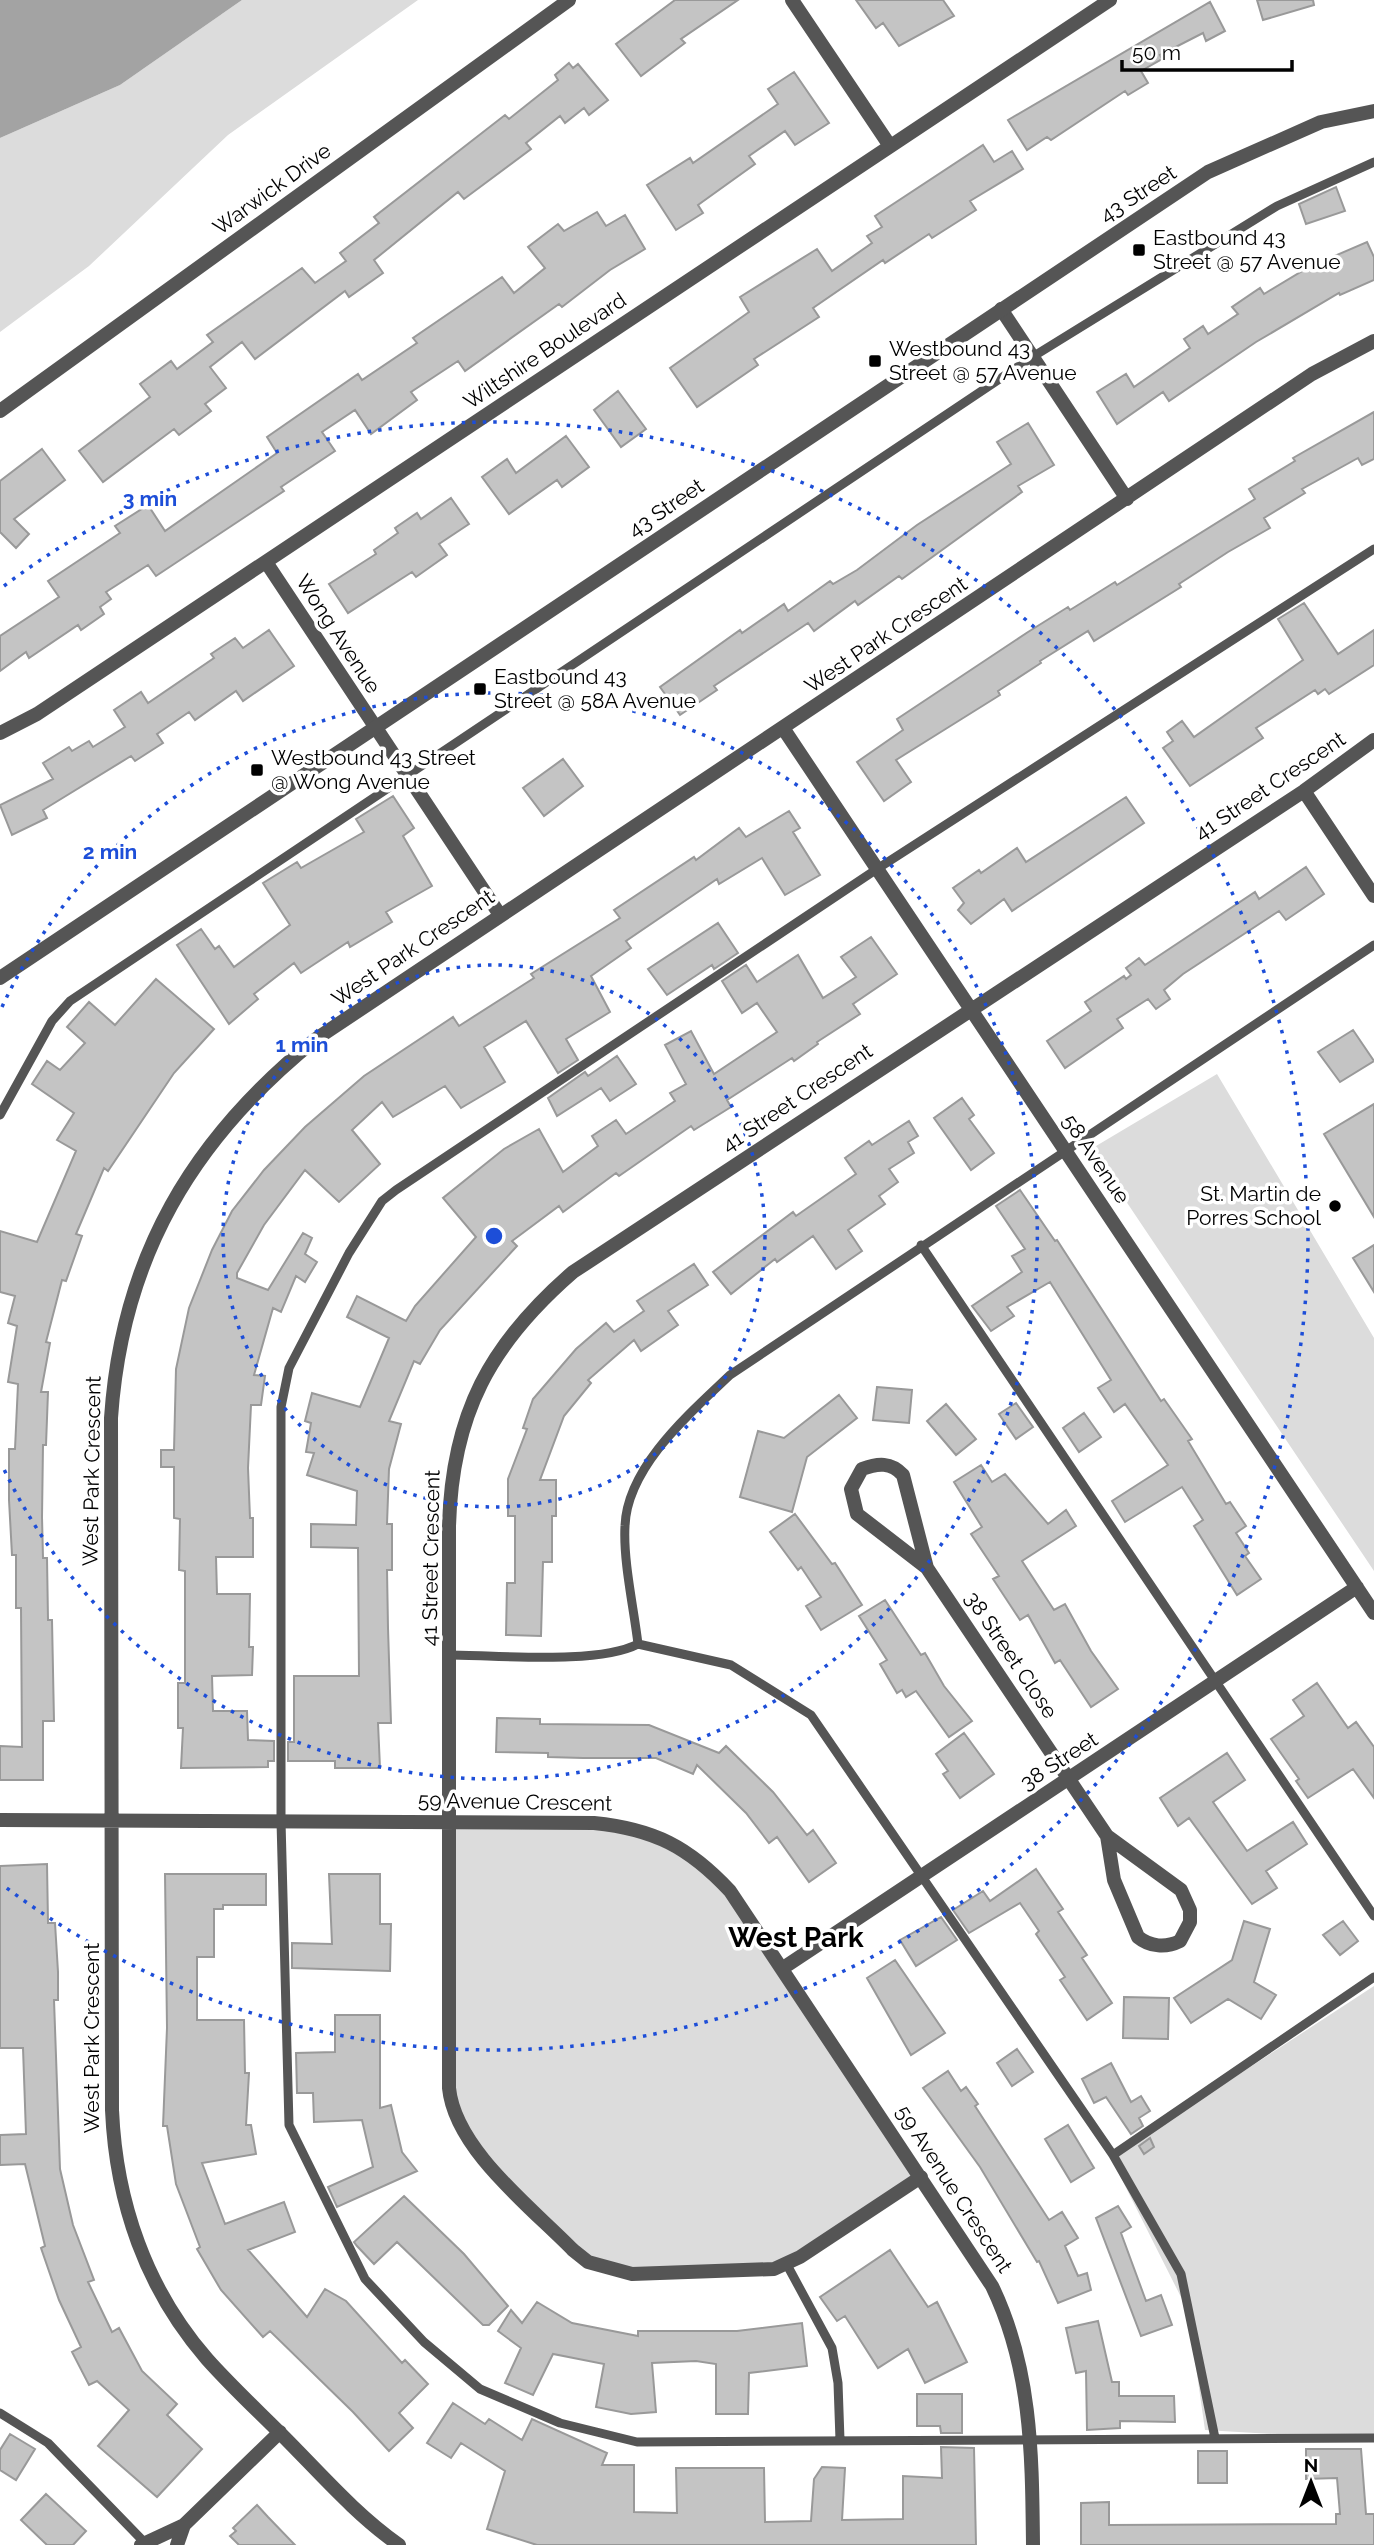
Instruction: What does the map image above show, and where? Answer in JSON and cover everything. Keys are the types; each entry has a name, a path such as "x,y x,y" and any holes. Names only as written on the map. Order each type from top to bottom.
{"street":[{"name":"Warwick Drive","path":"0,411 569,0"},
{"path":"792,0 890,146"},
{"name":"Wiltshire Boulevard","path":"0,733 37,715 1110,0"},
{"name":"43 Street","path":"0,978 1208,172 1321,122 1374,111"},
{"path":"1001,309 1127,499"},
{"name":"West Park Crescent","path":"398,2545 360,2515 208,2360 176,2320 142,2253 120,2187 112,2110 112,1407 125,1321 148,1255 189,1173 231,1117 263,1084 316,1039 1312,374 1374,341"},
{"name":"Wong Avenue","path":"266,562 500,915"},
{"name":"58 Avenue","path":"783,729 1374,1613"},
{"name":"41 Street Crescent","path":"921,2177 774,2269 632,2274 602,2268 573,2250 470,2145 456,2118 449,2088 449,1526 454,1461 474,1397 509,1335 531,1308 573,1272 970,1008 1304,791 1374,740"},
{"path":"1304,791 1374,896"},
{"name":"38 Street Close","path":"927,1568 903,1475 895,1467 884,1464 862,1469 851,1489 857,1514 927,1568 1107,1836 1181,1890 1190,1910 1190,1922 1180,1941 1173,1945 1157,1946 1146,1944 1138,1937 1114,1880 1107,1836"},
{"name":"38 Street","path":"783,1968 1357,1587"},
{"name":"59 Avenue Crescent","path":"0,1820 594,1823 624,1826 673,1843 715,1875 730,1891 921,2177 1004,2309 1019,2356 1032,2442 1033,2545"},
{"path":"144,2544 184,2525 279,2432"},
{"path":"177,2545 184,2525"}],"lane":[{"path":"0,1115 52,1021 70,1001 1034,356 1277,206 1374,162"},
{"path":"1374,549 877,869 382,1201 365,1225 289,1368 283,1388 281,1821 289,2125 365,2278 425,2342 480,2389 560,2423 637,2442 839,2440 852,2443 1374,2438"},
{"path":"638,1644 625,1525 637,1483 673,1429 730,1375 1374,945"},
{"path":"921,1245 1374,1916"},
{"path":"450,1655 590,1655 628,1649 638,1644 731,1665 811,1715 1037,2048 1113,2155 1181,2274 1215,2438"},
{"path":"1113,2155 1374,1977"},
{"path":"786,2263 832,2348 838,2383 839,2440"},
{"path":"0,2413 48,2443 144,2544"}],"shaded area":[{"path":"0,0 242,0 120,85 0,138"},
{"path":"242,0 418,0 228,135 89,266 0,332 0,138 120,85"},
{"path":"1217,1074 1374,1338 1374,1571 1091,1149"},
{"path":"449,1821 624,1826 714,1875 921,2177 761,2272 632,2274 573,2250 456,2118"},
{"path":"1374,1986 1374,2440 1205,2430 1188,2311 1111,2158"}],"building":[{"path":"675,0 738,0 681,39 685,43 641,76 616,44"},
{"path":"856,0 943,0 954,16 899,46 883,23 876,28"},
{"path":"1257,0 1313,0 1314,5 1263,20"},
{"path":"1210,2 1225,31 1206,41 1203,33 1160,55 1162,59 1141,71 1148,83 1128,95 1125,91 1051,140 1047,137 1027,150 1008,120"},
{"path":"569,63 573,68 578,64 608,100 589,115 584,108 565,123 560,116 526,143 531,149 464,199 458,192 374,260 383,273 349,297 345,291 255,359 242,342 210,367 226,388 205,404 211,411 179,435 174,429 103,482 79,451 150,397 140,384 171,361 177,369 213,342 207,335 302,268 315,283 346,261 340,253 379,223 374,217 505,115 509,119 558,80 555,75"},
{"path":"794,72 829,123 795,145 785,131 749,156 755,164 698,205 703,213 676,230 647,185 690,158 693,163 778,104 768,89"},
{"path":"983,145 994,162 1012,151 1023,169 970,201 976,210 932,238 929,234 885,263 883,260 813,308 819,317 754,359 758,365 697,407 670,368 749,312 740,297 817,249 832,271 872,243 867,236 882,227 875,216"},
{"path":"1336,187 1345,211 1306,224 1299,204"},
{"path":"597,212 606,226 625,215 645,249 610,270 562,307 559,304 465,371 458,361 411,392 417,400 371,434 355,410 322,432 335,451 281,487 284,491 156,576 148,565 106,592 111,599 100,607 104,614 81,630 78,625 29,658 26,652 0,671 0,636 59,597 48,581 120,533 115,526 148,505 165,531 277,453 267,437 358,374 362,380 417,343 413,338 502,277 514,293 545,268 528,247 558,224 564,231"},
{"path":"1367,242 1374,257 1374,280 1340,295 1339,293 1256,342 1169,401 1163,392 1117,424 1097,392 1126,374 1134,387 1190,348 1184,339 1203,326 1208,334 1238,314 1232,307 1260,288 1264,294 1309,267"},
{"path":"618,391 646,429 621,447 594,410"},
{"path":"1374,412 1374,459 1362,465 1358,458 1302,489 1305,493 1264,518 1270,528 1228,552 1179,584 1181,587 1094,641 1088,631 998,691 1000,695 896,760 911,782 884,801 857,762 903,730 897,719 1068,607 1070,610 1115,582 1117,585 1255,499 1249,489 1295,461 1293,458"},
{"path":"1028,423 1054,465 1018,486 1022,492 902,579 899,576 858,605 855,601 814,631 808,623 714,686 717,690 680,715 660,687 740,630 742,633 784,604 788,611 830,581 833,584 857,570 917,525 1011,464 997,442"},
{"path":"566,436 589,467 562,487 557,480 509,514 482,477 507,459 516,473"},
{"path":"42,449 65,480 14,519 29,534 16,548 0,532 0,481"},
{"path":"451,498 469,524 439,544 447,555 416,577 412,572 348,613 329,584 376,554 374,550 398,533 395,528 417,513 421,519"},
{"path":"1304,603 1338,654 1374,630 1374,665 1329,694 1325,689 1318,694 1315,690 1256,728 1263,738 1190,786 1163,748 1173,741 1167,732 1182,721 1194,737 1303,660 1278,619"},
{"path":"269,630 294,666 243,701 236,691 195,720 189,712 157,734 163,743 135,761 131,756 43,810 47,818 12,835 0,805 53,779 43,763 69,747 72,751 89,741 93,747 125,727 114,710 141,692 148,703 214,658 211,654 235,638 243,648"},
{"path":"563,759 583,786 544,816 523,788"},
{"path":"393,796 414,828 403,836 432,886 386,912 392,922 350,947 348,942 301,973 294,963 254,994 258,999 229,1024 177,945 201,929 215,949 219,946 234,967 290,925 263,883 297,862 301,868 364,832 356,819"},
{"path":"1126,797 1144,823 1012,911 1004,899 971,924 958,910 964,903 953,888 979,870 981,873 1017,848 1026,862"},
{"path":"789,811 800,828 793,832 820,875 785,895 762,858 719,884 717,879 626,941 631,948 591,976 610,1012 566,1039 578,1060 558,1073 526,1021 484,1047 505,1082 461,1108 445,1086 393,1117 382,1102 352,1130 380,1164 339,1202 305,1170 264,1225 237,1273 237,1278 268,1290 303,1233 312,1238 305,1254 317,1262 305,1282 296,1276 281,1312 273,1308 254,1375 265,1376 261,1405 251,1405 248,1468 250,1518 253,1518 253,1557 216,1557 217,1594 250,1594 249,1647 253,1647 252,1675 212,1676 213,1711 247,1711 248,1740 274,1741 274,1761 268,1761 268,1767 181,1768 183,1728 178,1728 178,1683 185,1683 185,1571 179,1570 180,1519 174,1518 174,1467 161,1467 161,1450 174,1450 176,1369 189,1308 212,1250 232,1211 264,1170 305,1127 364,1076 453,1017 459,1026 534,978 531,974 620,918 614,910 694,857 696,860 739,828 746,837"},
{"path":"1306,867 1324,894 1286,920 1279,911 1183,974 1164,990 1170,999 1156,1009 1148,999 1117,1019 1123,1028 1065,1068 1047,1041 1091,1011 1085,1002 1124,976 1126,979 1131,975 1126,968 1139,958 1145,965 1255,892 1259,899"},
{"path":"718,923 738,953 714,969 712,965 667,995 648,969"},
{"path":"871,937 897,974 853,1004 860,1014 817,1042 818,1044 794,1061 792,1058 727,1100 731,1107 694,1130 691,1126 619,1176 616,1173 563,1212 559,1206 512,1241 517,1246 440,1330 420,1364 414,1361 389,1421 401,1424 389,1469 387,1524 392,1524 392,1570 387,1570 391,1723 378,1723 380,1768 335,1768 335,1761 288,1761 288,1742 294,1742 294,1676 359,1676 358,1548 311,1547 311,1524 356,1525 357,1491 307,1475 314,1453 306,1452 311,1423 305,1421 312,1393 360,1407 389,1338 347,1317 357,1296 406,1321 415,1306 476,1237 443,1198 504,1149 539,1129 563,1172 598,1146 592,1136 616,1120 626,1134 675,1101 670,1093 686,1084 665,1045 691,1031 714,1074 777,1032 757,1003 742,1013 722,981 746,965 757,982 798,955 823,998 856,977 841,957"},
{"path":"156,979 214,1029 174,1073 108,1171 104,1168 76,1234 82,1236 66,1281 62,1280 46,1342 50,1343 41,1392 48,1392 46,1445 43,1445 42,1517 43,1558 47,1558 48,1620 52,1620 54,1721 43,1721 43,1780 0,1780 0,1746 22,1747 21,1608 16,1608 16,1555 12,1555 9,1500 9,1449 15,1449 18,1384 8,1382 17,1326 8,1323 15,1296 0,1292 0,1231 37,1242 76,1151 57,1140 74,1113 32,1084 47,1061 60,1070 85,1043 67,1027 89,1002 115,1025"},
{"path":"1353,1030 1374,1061 1340,1082 1318,1052"},
{"path":"617,1056 636,1084 610,1101 601,1088 557,1116 548,1098 585,1072 588,1076"},
{"path":"962,1098 974,1115 969,1119 994,1153 971,1170 934,1118"},
{"path":"1374,1104 1374,1217 1324,1134"},
{"path":"909,1121 918,1136 908,1142 914,1153 889,1169 898,1182 879,1196 885,1204 848,1230 862,1251 836,1269 813,1236 777,1262 775,1259 731,1294 713,1272 793,1212 796,1216 856,1174 845,1158 869,1141 872,1145"},
{"path":"1020,1190 1055,1241 1057,1240 1161,1401 1164,1399 1192,1439 1188,1441 1226,1504 1230,1502 1246,1526 1236,1533 1249,1553 1245,1556 1261,1579 1237,1595 1194,1526 1203,1520 1182,1487 1125,1522 1112,1501 1168,1465 1125,1404 1114,1412 1098,1388 1111,1380 1050,1282 1007,1307 1014,1316 991,1331 972,1306 1022,1272 1012,1256 1025,1249 996,1206"},
{"path":"1374,1245 1374,1292 1353,1258"},
{"path":"694,1264 708,1285 668,1311 678,1325 641,1351 634,1340 588,1380 591,1383 564,1416 540,1480 556,1480 556,1516 552,1516 552,1562 543,1562 541,1636 506,1635 507,1583 515,1583 515,1516 508,1516 508,1479 527,1429 523,1428 533,1399 576,1349 606,1323 614,1332 644,1311 637,1301"},
{"path":"877,1387 912,1390 909,1423 873,1420"},
{"path":"839,1395 857,1418 807,1457 792,1512 740,1497 758,1431 784,1438"},
{"path":"1016,1403 1033,1427 1016,1439 999,1414"},
{"path":"946,1404 976,1439 956,1455 927,1421"},
{"path":"1084,1413 1101,1437 1079,1452 1063,1428"},
{"path":"981,1465 992,1482 1005,1474 1048,1524 1066,1510 1076,1526 1022,1561 1054,1610 1065,1604 1091,1651 1118,1689 1091,1707 1060,1660 1055,1663 1028,1615 1020,1620 993,1579 999,1576 971,1534 982,1527 954,1482"},
{"path":"795,1514 832,1564 835,1563 862,1605 821,1630 806,1606 821,1597 801,1567 798,1570 770,1532"},
{"path":"885,1600 921,1655 925,1653 944,1686 972,1721 949,1737 916,1691 906,1697 902,1690 897,1693 880,1664 887,1660 859,1616"},
{"path":"1317,1683 1348,1728 1356,1722 1374,1747 1374,1798 1353,1769 1308,1798 1296,1781 1299,1779 1271,1739 1304,1716 1293,1700"},
{"path":"497,1718 540,1719 540,1724 649,1725 719,1753 726,1746 773,1792 807,1835 813,1830 836,1863 809,1882 777,1837 769,1843 746,1813 697,1765 693,1774 656,1758 548,1757 548,1753 496,1752"},
{"path":"964,1733 994,1774 960,1798 943,1774 948,1771 936,1754"},
{"path":"1227,1753 1245,1780 1213,1802 1247,1851 1293,1822 1307,1844 1266,1871 1277,1888 1252,1904 1189,1818 1178,1826 1160,1798"},
{"path":"47,1864 48,1923 55,1923 58,1972 58,2000 54,2000 60,2169 73,2225 94,2280 88,2282 112,2332 119,2328 142,2371 177,2404 167,2415 202,2449 157,2497 98,2446 129,2410 97,2381 89,2385 72,2352 81,2347 59,2300 41,2248 45,2246 25,2164 0,2165 0,2135 26,2134 23,2048 0,2048 0,1866"},
{"path":"1036,1869 1063,1909 1058,1912 1087,1955 1082,1958 1112,2003 1087,2020 1060,1980 1065,1977 1036,1934 1039,1931 1020,1903 969,1933 953,1910 983,1891 990,1901"},
{"path":"165,1874 266,1874 266,1905 223,1905 223,1909 214,1909 214,1957 197,1957 197,2020 244,2020 245,2073 249,2073 246,2125 251,2125 256,2154 202,2163 225,2224 284,2202 295,2232 248,2250 307,2317 325,2289 346,2301 402,2363 405,2360 428,2384 399,2413 413,2428 389,2451 270,2331 263,2337 221,2290 197,2249 200,2247 176,2184 167,2126 163,2126 167,2028"},
{"path":"329,1874 380,1874 380,1924 391,1924 390,1971 292,1968 292,1943 332,1944"},
{"path":"941,1917 957,1940 916,1966 900,1940"},
{"path":"1244,1921 1270,1929 1254,1982 1276,1995 1261,2019 1228,1999 1191,2023 1174,1998 1232,1960"},
{"path":"1343,1921 1358,1941 1340,1955 1323,1935"},
{"path":"895,1960 945,2033 911,2055 867,1978"},
{"path":"1124,1997 1169,1998 1168,2039 1123,2038"},
{"path":"335,2015 380,2015 380,2108 391,2105 402,2152 417,2171 337,2207 328,2187 373,2167 362,2120 314,2122 313,2093 297,2093 296,2053 335,2052"},
{"path":"1017,2049 1033,2072 1012,2086 997,2063"},
{"path":"1111,2063 1131,2102 1141,2096 1150,2111 1139,2118 1143,2126 1131,2134 1106,2097 1094,2103 1082,2079"},
{"path":"948,2071 961,2091 966,2087 978,2104 975,2106 1049,2220 1062,2212 1078,2238 1065,2246 1078,2276 1087,2273 1091,2290 1058,2303 1039,2261 1037,2262 980,2167 923,2088"},
{"path":"1068,2125 1094,2168 1071,2182 1045,2139"},
{"path":"1150,2138 1154,2147 1144,2154 1139,2146"},
{"path":"404,2196 464,2254 508,2306 489,2325 483,2325 397,2242 374,2264 354,2242"},
{"path":"1118,2206 1131,2227 1121,2233 1146,2301 1161,2295 1172,2325 1141,2336 1096,2218"},
{"path":"890,2250 928,2307 937,2302 967,2362 925,2383 908,2349 878,2368 845,2316 837,2321 820,2297"},
{"path":"537,2302 572,2323 638,2336 638,2331 737,2331 802,2323 807,2366 749,2373 748,2414 716,2414 716,2364 696,2361 652,2363 656,2412 631,2414 596,2407 604,2364 553,2354 533,2395 505,2383 521,2348 498,2331 511,2310 522,2323"},
{"path":"1098,2321 1112,2382 1119,2382 1119,2396 1174,2396 1175,2422 1120,2421 1120,2428 1087,2430 1086,2371 1076,2373 1066,2328"},
{"path":"917,2394 962,2394 962,2433 941,2433 940,2426 917,2426"},
{"path":"453,2403 485,2424 489,2419 522,2440 532,2419 607,2453 602,2465 634,2465 634,2512 677,2513 676,2468 764,2468 765,2522 811,2521 814,2479 822,2467 845,2468 842,2520 903,2519 903,2476 942,2478 941,2447 974,2448 976,2545 537,2545 487,2529 505,2471 461,2443 451,2458 427,2443"},
{"path":"10,2434 35,2449 16,2480 0,2470 0,2450"},
{"path":"1306,2449 1361,2449 1366,2514 1374,2514 1374,2545 1081,2545 1081,2503 1109,2502 1109,2525 1336,2524 1336,2514 1340,2514 1337,2478 1306,2479"},
{"path":"1198,2451 1227,2451 1227,2483 1198,2483"},
{"path":"46,2494 86,2531 73,2545 47,2545 21,2520"},
{"path":"257,2505 295,2545 239,2545 230,2536 236,2531 233,2528"}],"place":[{"name":"Eastbound 43 Street @ 57 Avenue","path":"1139,250"},
{"name":"Westbound 43 Street @ 57 Avenue","path":"875,361"},
{"name":"Eastbound 43 Street @ 58A Avenue","path":"480,689"},
{"name":"Westbound 43 Street @ Wong Avenue","path":"257,770"},
{"name":"St. Martin de Porres School","path":"1335,1206"}],"district":[{"name":"West Park","path":"796,1937"}]}
